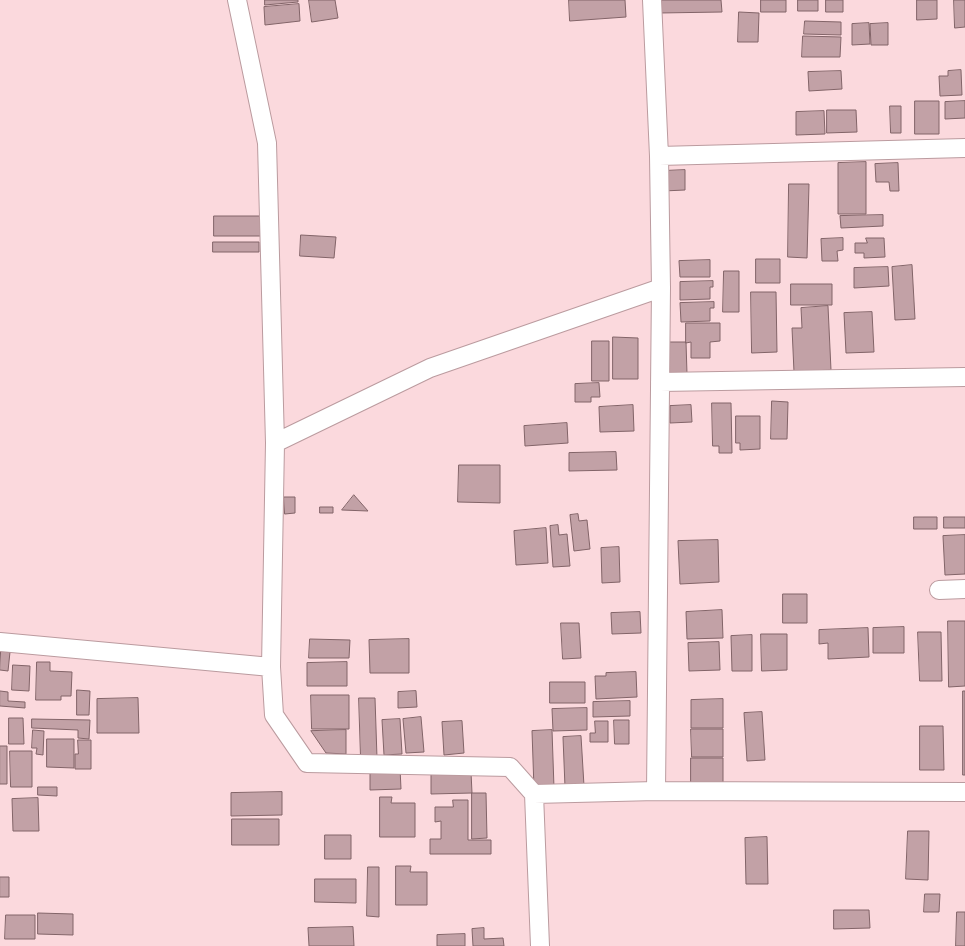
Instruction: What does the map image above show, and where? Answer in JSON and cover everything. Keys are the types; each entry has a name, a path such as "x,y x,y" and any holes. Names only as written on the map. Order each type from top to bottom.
{"street":[{"path":"237,0 268,143 275,443 271,667 274,715 307,762 510,767 534,794 540,946"},
{"path":"652,0 659,156 661,288 656,791"},
{"path":"659,156 965,148"},
{"path":"275,443 430,368 661,288"},
{"path":"660,382 965,377"},
{"path":"939,590 965,589"},
{"path":"0,642 271,667"},
{"path":"534,794 656,791 965,792"}],"building":[{"path":"265,0 298,0 298,2 265,5"},
{"path":"309,0 335,0 338,18 312,22"},
{"path":"569,0 625,0 626,17 570,21"},
{"path":"660,0 721,0 722,12 660,13"},
{"path":"761,0 786,0 786,12 761,12"},
{"path":"798,0 818,0 818,11 798,11"},
{"path":"826,0 843,0 843,12 826,12"},
{"path":"917,0 937,0 937,19 917,20"},
{"path":"954,0 965,0 965,27 955,28"},
{"path":"299,4 300,21 265,25 264,7"},
{"path":"739,12 759,13 758,42 738,42"},
{"path":"805,21 841,22 841,35 804,34"},
{"path":"869,23 870,44 852,45 852,24"},
{"path":"888,23 888,45 871,45 870,24"},
{"path":"803,36 841,37 840,57 802,57"},
{"path":"961,70 962,95 940,96 939,76 948,76 948,71"},
{"path":"841,71 842,89 809,91 808,72"},
{"path":"915,101 939,101 939,134 915,134"},
{"path":"965,101 965,118 945,119 945,102"},
{"path":"890,106 901,106 901,133 891,133"},
{"path":"827,110 856,110 857,132 827,133"},
{"path":"824,111 825,134 796,135 796,112"},
{"path":"866,162 866,214 838,214 838,163"},
{"path":"898,163 899,191 890,191 889,182 876,182 875,164"},
{"path":"685,170 685,190 663,191 663,171"},
{"path":"789,184 809,184 807,258 788,257"},
{"path":"883,215 883,226 841,228 840,216"},
{"path":"214,216 262,216 262,236 214,236"},
{"path":"301,235 336,237 334,258 300,256"},
{"path":"843,238 843,250 837,251 838,261 822,261 821,239"},
{"path":"866,238 884,238 885,257 864,258 864,253 855,253 855,243 867,243"},
{"path":"213,242 259,242 259,252 213,252"},
{"path":"756,259 780,259 780,283 756,283"},
{"path":"710,260 710,277 680,277 679,261"},
{"path":"912,265 915,319 895,320 892,267"},
{"path":"888,267 889,286 854,288 854,268"},
{"path":"724,271 739,271 739,312 723,312"},
{"path":"713,281 713,287 710,287 710,299 680,300 680,282"},
{"path":"791,284 832,284 832,305 791,305"},
{"path":"751,292 776,292 777,352 752,353"},
{"path":"714,302 714,308 710,308 710,321 681,322 680,303"},
{"path":"828,306 831,370 794,372 792,328 802,328 801,308"},
{"path":"872,312 874,352 846,353 844,313"},
{"path":"686,323 720,323 720,341 710,342 710,358 691,358 691,342 686,343"},
{"path":"613,337 638,338 638,379 613,379"},
{"path":"592,341 609,341 609,381 592,381"},
{"path":"667,342 686,342 687,374 668,374"},
{"path":"599,383 600,397 591,397 591,402 575,402 575,384"},
{"path":"772,401 788,402 787,439 771,439"},
{"path":"712,403 731,403 732,453 719,453 719,446 713,446"},
{"path":"633,405 634,431 600,432 599,407"},
{"path":"691,405 692,422 670,423 670,406"},
{"path":"736,416 760,416 760,449 740,450 740,443 736,443"},
{"path":"567,423 568,443 525,446 524,426"},
{"path":"616,452 617,470 569,471 569,453"},
{"path":"459,465 500,465 500,503 458,502"},
{"path":"354,495 368,511 342,510"},
{"path":"284,497 295,497 295,513 285,514"},
{"path":"320,507 333,507 333,513 320,513"},
{"path":"578,514 579,521 587,520 590,549 574,551 570,515"},
{"path":"914,517 937,517 937,529 914,529"},
{"path":"944,517 965,517 965,528 944,528"},
{"path":"558,525 559,535 567,534 570,566 553,567 550,526"},
{"path":"546,528 548,563 516,565 514,531"},
{"path":"965,535 965,574 945,575 943,536"},
{"path":"718,540 719,582 680,584 678,541"},
{"path":"619,547 620,582 602,583 601,548"},
{"path":"783,594 807,594 807,623 783,623"},
{"path":"722,610 723,638 687,639 686,612"},
{"path":"640,612 641,633 612,634 611,613"},
{"path":"948,621 965,621 965,686 949,687"},
{"path":"561,623 579,623 581,658 563,659"},
{"path":"904,627 904,653 873,653 873,628"},
{"path":"868,628 869,657 828,659 828,643 819,644 819,630"},
{"path":"918,632 941,632 942,681 920,681"},
{"path":"761,634 787,634 787,670 762,671"},
{"path":"752,635 752,671 732,671 731,636"},
{"path":"310,639 350,640 349,658 309,658"},
{"path":"409,639 409,673 370,673 369,640"},
{"path":"719,642 720,670 689,671 688,643"},
{"path":"1,651 10,652 8,671 0,670"},
{"path":"37,662 50,662 50,671 72,672 71,696 61,696 61,700 36,700"},
{"path":"347,662 347,686 307,686 307,663"},
{"path":"13,665 30,666 29,691 12,690"},
{"path":"636,672 637,697 596,699 595,676 606,676 606,673"},
{"path":"550,682 585,682 585,703 550,703"},
{"path":"77,690 90,691 89,715 77,715"},
{"path":"0,691 8,692 8,701 25,702 25,708 0,706"},
{"path":"416,691 417,707 398,708 398,692"},
{"path":"963,691 965,691 965,775 963,775"},
{"path":"311,695 349,695 349,729 312,729"},
{"path":"138,698 139,733 97,733 97,699"},
{"path":"359,698 375,698 377,758 361,759"},
{"path":"723,699 723,728 691,728 691,700"},
{"path":"630,701 630,716 593,717 593,702"},
{"path":"587,708 587,730 553,731 552,709"},
{"path":"762,712 765,760 747,761 744,713"},
{"path":"421,717 424,752 406,753 403,719"},
{"path":"9,718 23,718 24,744 9,744"},
{"path":"32,719 90,720 89,739 78,738 78,730 32,728"},
{"path":"400,719 402,754 384,755 382,720"},
{"path":"614,720 629,720 629,744 615,744"},
{"path":"462,721 464,753 444,755 442,722"},
{"path":"595,721 608,721 608,742 590,742 590,733 595,733"},
{"path":"920,726 943,726 944,770 920,770"},
{"path":"691,729 723,729 723,757 692,757"},
{"path":"33,730 44,731 43,755 36,754 37,748 32,748"},
{"path":"346,730 346,754 326,753 311,731"},
{"path":"552,730 554,788 534,789 532,731"},
{"path":"581,736 584,786 565,787 563,737"},
{"path":"47,739 74,739 74,768 47,767"},
{"path":"78,740 91,740 91,769 75,769 75,754 78,754"},
{"path":"0,746 7,746 7,784 0,784"},
{"path":"10,751 32,751 32,787 11,787"},
{"path":"691,758 723,758 723,786 691,786"},
{"path":"400,768 401,789 370,790 370,769"},
{"path":"471,772 472,793 431,794 431,773"},
{"path":"38,787 57,787 57,796 38,795"},
{"path":"282,792 282,815 231,816 231,793"},
{"path":"472,793 486,793 487,838 472,839"},
{"path":"380,797 392,797 391,803 415,803 415,837 380,837"},
{"path":"38,798 39,831 13,831 12,799"},
{"path":"453,800 468,800 468,840 491,840 491,854 430,854 430,839 441,839 441,821 435,822 435,807 453,807"},
{"path":"232,819 279,819 279,845 232,845"},
{"path":"908,831 929,831 928,880 906,879"},
{"path":"325,835 351,835 351,859 325,859"},
{"path":"767,837 768,884 746,884 745,838"},
{"path":"396,866 411,866 410,872 427,872 427,905 396,905"},
{"path":"368,867 379,867 379,917 367,916"},
{"path":"0,877 9,877 9,897 0,897"},
{"path":"315,879 356,879 356,903 315,902"},
{"path":"925,894 940,894 939,912 924,912"},
{"path":"834,910 869,910 870,928 834,929"},
{"path":"957,912 965,912 965,946 956,946"},
{"path":"38,913 73,914 73,935 38,934"},
{"path":"6,915 35,915 35,939 5,939"},
{"path":"353,927 354,946 309,946 308,928"},
{"path":"484,928 484,939 503,938 504,946 473,946 472,929"},
{"path":"465,934 465,946 437,946 437,935"}]}
